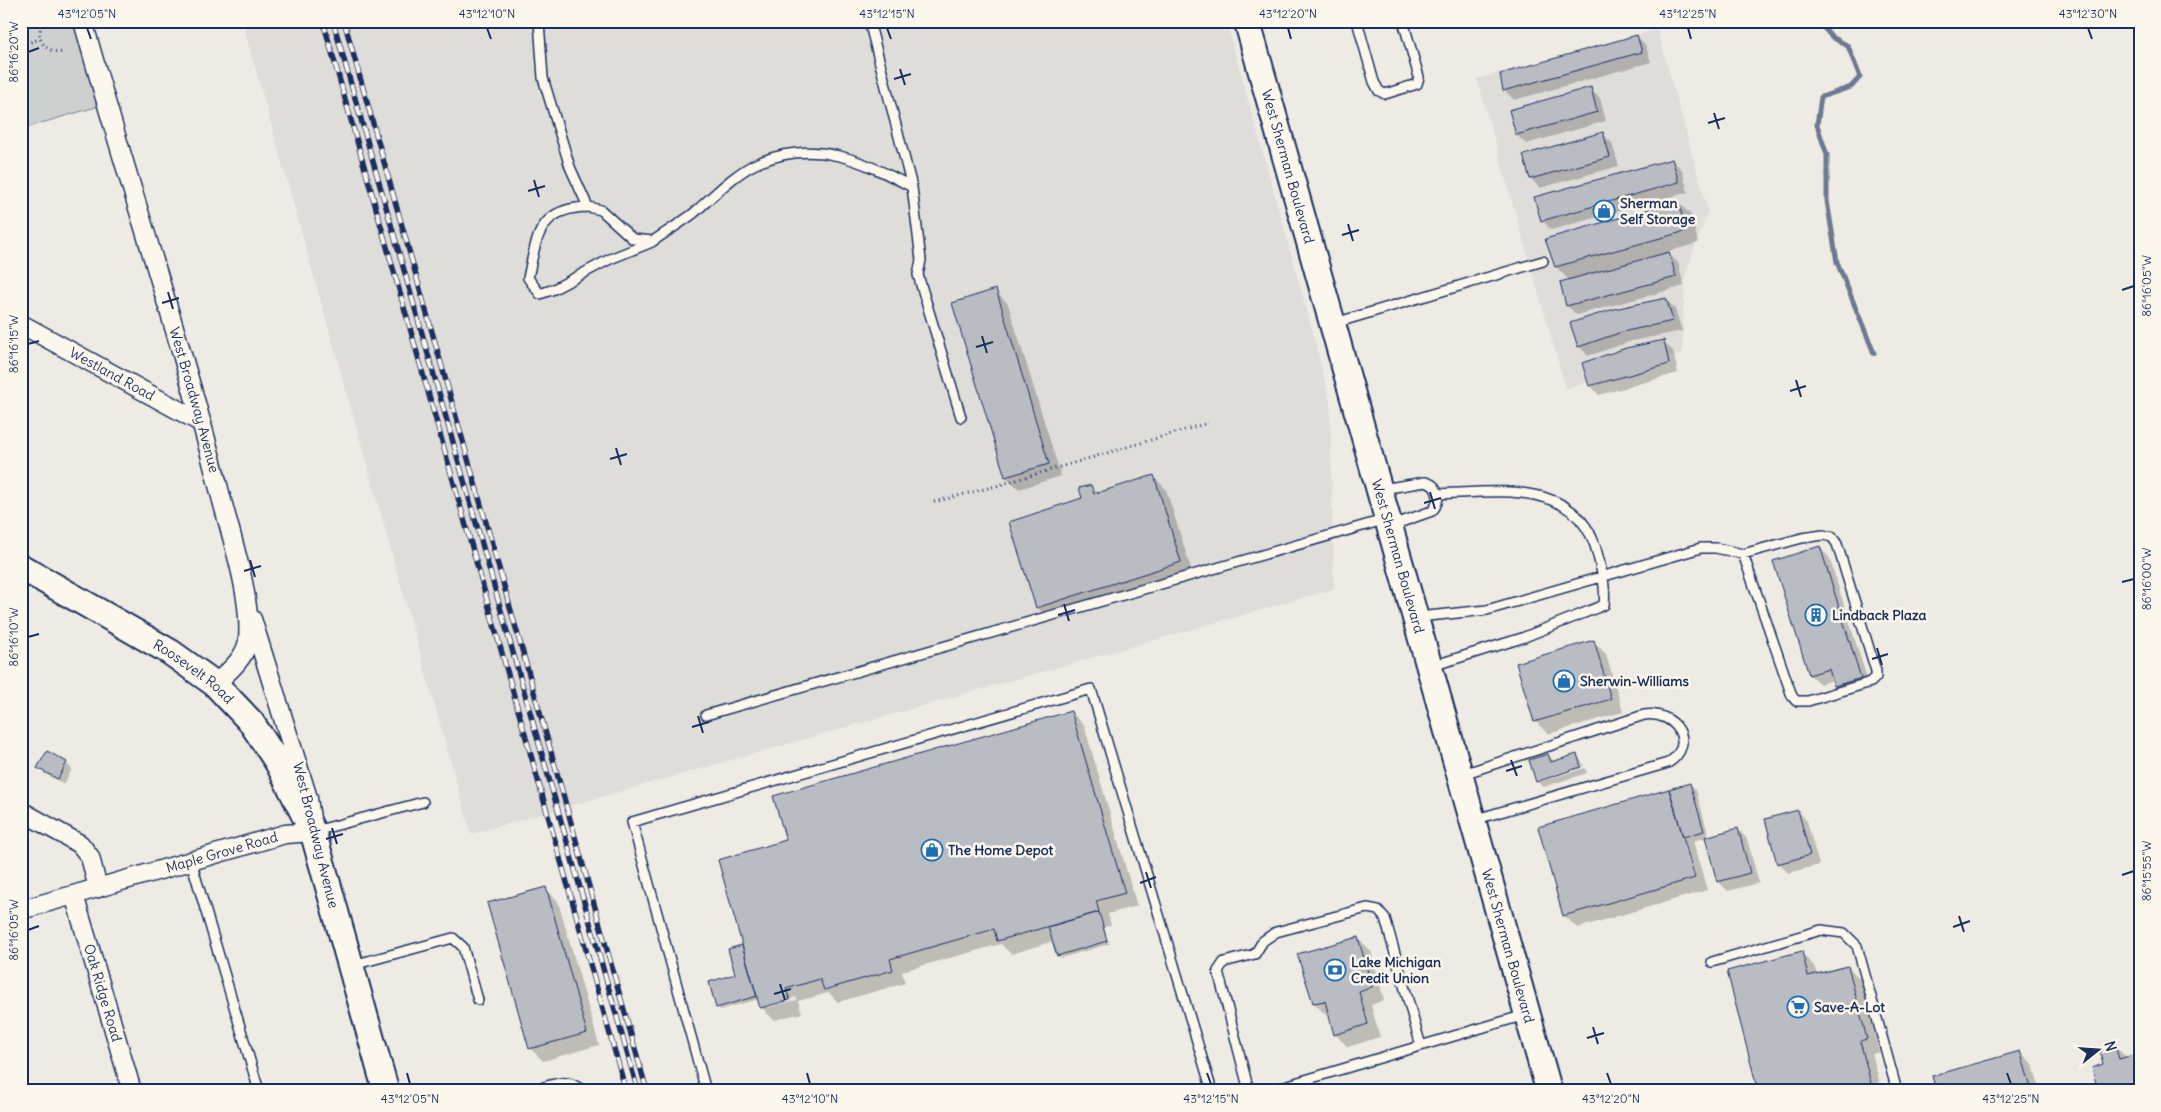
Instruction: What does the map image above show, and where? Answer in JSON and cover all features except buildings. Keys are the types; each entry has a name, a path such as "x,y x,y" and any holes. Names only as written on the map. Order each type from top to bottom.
{"main road":[{"name":"West Sherman Boulevard","path":"1247,21 1549,1091"},
{"name":"Roosevelt Road","path":"21,568 170,652 214,684 251,722 278,763 313,832"},
{"name":"West Broadway Avenue","path":"313,832 386,1091"}],"street":[{"name":"West Broadway Avenue","path":"83,21 106,104 202,423 248,609 266,659 308,798 313,832"},
{"name":"Westland Road","path":"21,324 202,423"},
{"name":"West Broadway Avenue","path":"214,684 236,664 248,643 248,609"},
{"path":"21,811 80,844 90,857 98,888"},
{"name":"Maple Grove Road","path":"21,910 285,834 313,832"},
{"name":"Oak Ridge Road","path":"74,895 132,1091"}],"lane":[{"path":"539,21 543,78 570,167 588,207"},
{"path":"869,21 912,187 921,260 918,275 961,417"},
{"path":"1357,21 1374,82 1379,91 1385,94 1417,84 1419,78 1403,21"},
{"path":"653,241 633,239 601,210 588,207 571,207 549,217 537,238 528,278 540,294 554,289 610,259 653,241 693,214 721,187 759,162 806,150 844,156 885,173 912,187"},
{"path":"1332,323 1543,261"},
{"path":"706,715 1432,511 1437,506 1438,494 1436,488 1431,483 1426,482 1379,490"},
{"path":"1429,666 1522,638 1604,605 1605,593 1595,543 1588,528 1577,514 1558,502 1538,494 1510,492 1438,494"},
{"path":"1416,618 1487,610 1701,548 1716,548 1743,554 1802,538 1823,535 1832,537 1838,544 1876,671 1876,677 1872,682 1808,701 1796,701 1792,696 1743,554"},
{"path":"706,1091 632,822 1091,689 1212,1091"},
{"path":"1460,775 1644,715 1662,715 1673,722 1680,730 1682,738 1681,749 1676,758 1668,763 1473,820"},
{"name":"Maple Grove Road","path":"313,832 423,802"},
{"path":"191,861 259,1091"},
{"path":"1249,1091 1218,971 1224,962 1255,954 1263,941 1276,932 1367,908 1378,910 1385,918 1421,1046"},
{"path":"1712,962 1821,930 1844,933 1857,946 1897,1091"},
{"path":"350,966 453,938 462,947 478,1000"},
{"path":"1268,1091 1528,1014"},
{"path":"532,1091 564,1082 571,1082 584,1091"}],"path":[{"path":"46,21 42,25 40,39 50,51 63,52"},
{"path":"21,44 40,39"},
{"path":"934,502 996,486 1208,422"}],"shaded area":[{"path":"21,21 83,21 106,104 21,129"},
{"path":"242,21 1226,21 1308,314 1330,401 1334,589 471,834"},
{"path":"1657,29 1708,211 1685,275 1682,354 1566,389 1477,79"}],"waterway":[{"path":"1818,21 1832,37 1848,46 1860,77 1851,87 1821,97 1817,125 1827,155 1827,201 1837,262 1874,353"}],"railway":[{"path":"323,21 626,1091"},
{"path":"333,21 638,1091"},
{"path":"344,21 647,1091"}],"place":[{"name":"Sherman Self Storage","path":"1604,211"},
{"name":"Lindback Plaza","path":"1816,615"},
{"name":"Sherwin-Williams","path":"1564,681"},
{"name":"The Home Depot","path":"932,850"},
{"name":"Lake Michigan Credit Union","path":"1335,970"},
{"name":"Save-A-Lot","path":"1798,1007"}]}
